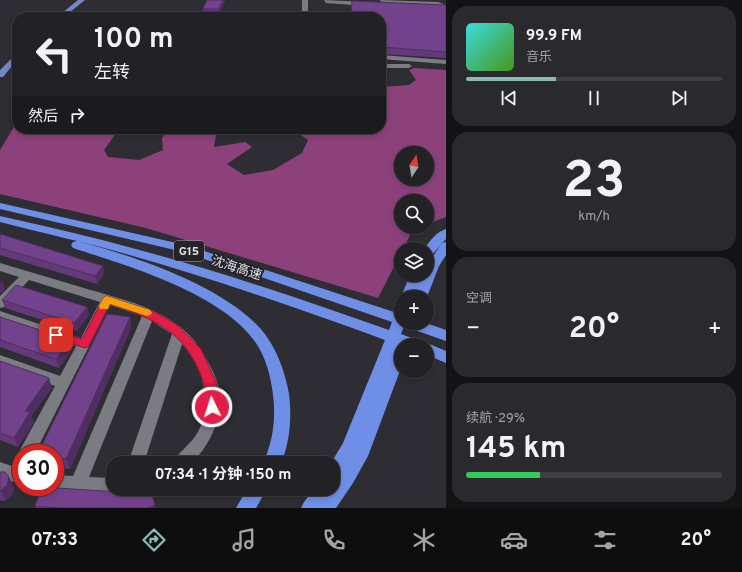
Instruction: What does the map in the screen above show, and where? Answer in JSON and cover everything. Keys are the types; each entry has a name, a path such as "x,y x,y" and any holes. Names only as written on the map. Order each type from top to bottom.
{"highway":[{"name":"沈海高速","path":"0,206 177,248 268,275 394,316"},
{"name":"沈海高速","path":"0,220 129,250 273,295 396,338"},
{"path":"0,220 87,248 166,277 193,289 224,306 254,332 273,362 282,394 282,428 275,456"},
{"path":"434,244 446,233"},
{"path":"423,290 432,265 446,246"},
{"path":"340,465 350,447 396,330"},
{"path":"431,330 442,334"},
{"path":"434,352 446,356"},
{"path":"325,508 347,477 359,456 394,366"},
{"path":"245,508 253,496"},
{"path":"310,508 319,496"}],"main road":[{"path":"66,12 82,0"},
{"path":"0,75 12,62"}],"street":[{"path":"305,0 305,12"},
{"path":"380,0 379,4 444,8"},
{"path":"326,1 372,4"},
{"path":"386,57 446,62"},
{"path":"386,66 446,67"},
{"path":"0,268 27,275 149,314 172,326 179,333 197,352 210,382 212,398 212,416 207,432 188,456"},
{"path":"0,304 27,275"},
{"path":"32,444 107,300"},
{"path":"78,485 149,314"},
{"path":"0,316 85,344"},
{"path":"138,456 179,333"},
{"path":"0,360 64,383"},
{"path":"0,470 12,471"},
{"path":"64,484 106,486"}],"shaded area":[{"path":"414,68 446,70 446,217 434,221 434,194 394,194 394,234 411,234 407,242 394,242 394,267 378,298 146,228 0,194 0,150 12,130 12,134 113,134 114,136 104,150 108,157 139,160 163,150 162,138 165,134 216,134 214,147 245,142 252,147 227,164 244,175 273,170 302,153 308,140 299,134 386,134 386,87 409,85 416,80 409,70"}],"building":[{"path":"207,0 223,0 219,9 203,9"},
{"path":"352,1 446,5 446,52 386,47 386,12 351,12"},
{"path":"0,234 103,266 95,276 0,248"},
{"path":"16,285 87,307 74,323 2,300"},
{"path":"107,314 130,317 66,459 64,459 64,444 42,444"},
{"path":"0,317 71,340 56,359 0,340"},
{"path":"0,361 49,378 25,411 30,412 14,438 0,433"},
{"path":"0,472 5,472 9,477 7,485 0,491"},
{"path":"64,488 106,491 106,496 152,496 155,505 147,508 60,508 35,506 39,496 64,496"}],"slow traffic":[{"path":"104,306 107,300 147,313"}],"route":[{"path":"56,335 85,344 107,300 141,310 172,326 197,352 210,382 212,407"}]}
